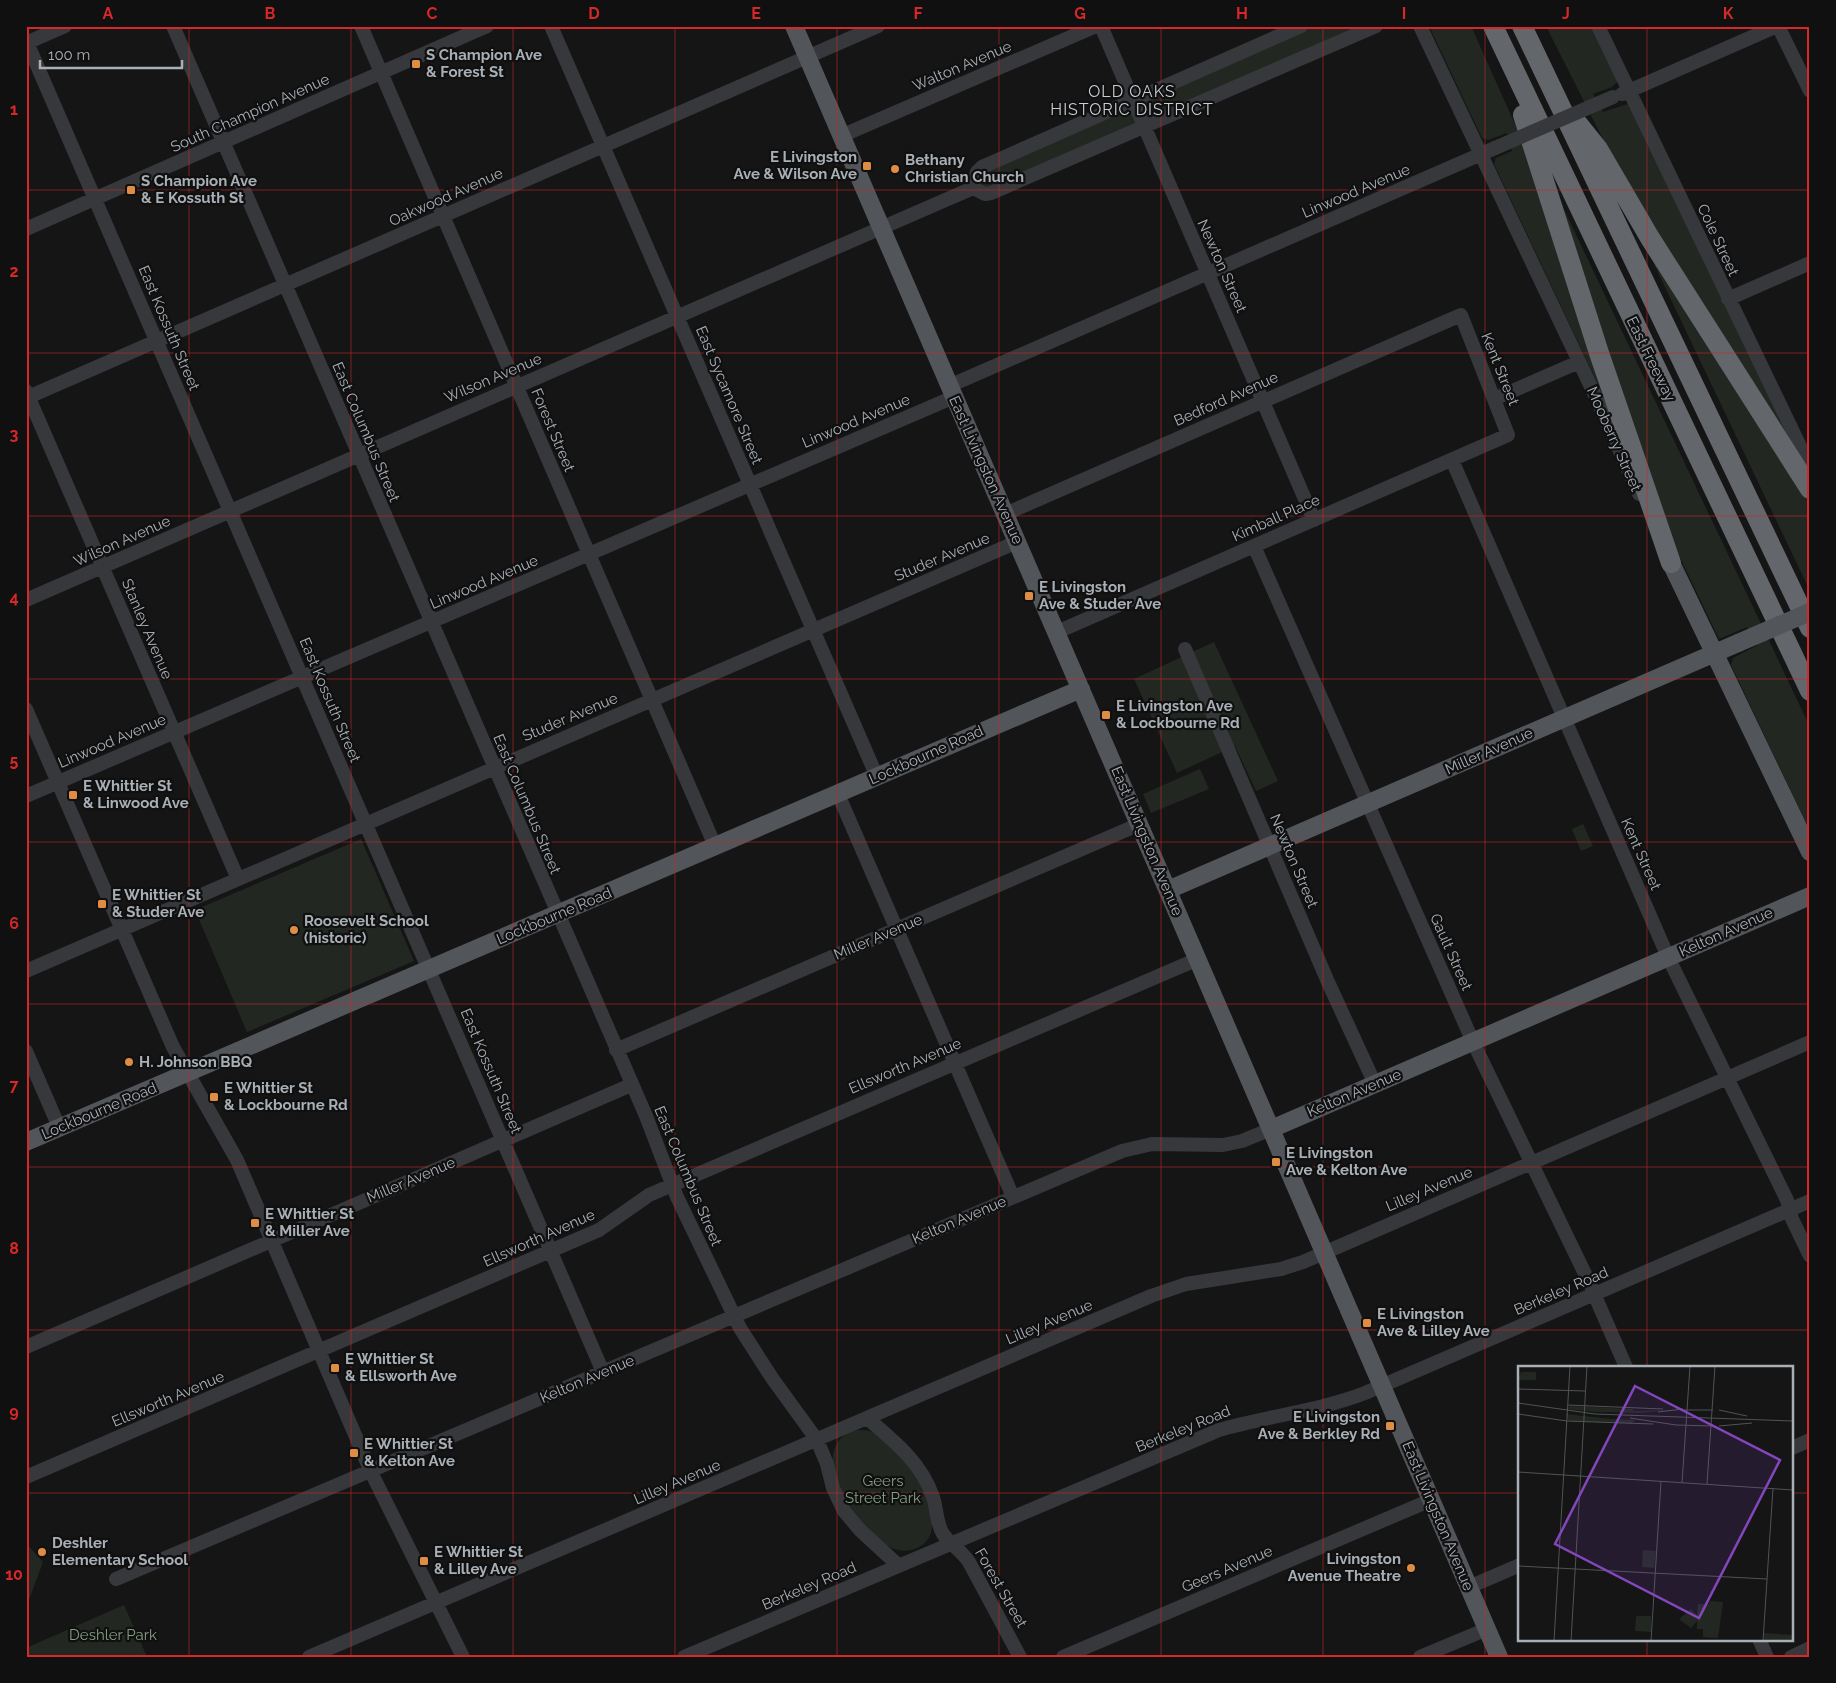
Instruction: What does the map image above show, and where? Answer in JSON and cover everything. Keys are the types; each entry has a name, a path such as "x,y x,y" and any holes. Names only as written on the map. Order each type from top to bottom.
{"highway":[{"name":"East Freeway","path":"1493,26 1810,691"},
{"name":"East Freeway","path":"1522,26 1810,628"},
{"path":"1520,84 1524,122 1671,563"},
{"path":"1558,99 1598,149 1650,238 1810,489"}],"main road":[{"name":"East Livingston Avenue","path":"794,26 1499,1657"},
{"name":"Mooberry Street","path":"1671,563 1810,852"},
{"name":"Miller Avenue","path":"1168,890 1810,612"},
{"name":"Lockbourne Road","path":"26,1142 1081,689"},
{"name":"Kelton Avenue","path":"1271,1129 1810,896"}],"street":[{"path":"27,42 65,26"},
{"name":"East Columbus Street","path":"173,26 659,1148 672,1184 734,1316 763,1364 817,1440 827,1464 833,1488 844,1511 860,1530 898,1565"},
{"name":"Forest Street","path":"361,26 715,846"},
{"name":"South Champion Avenue","path":"26,229 487,26"},
{"name":"East Sycamore Street","path":"552,26 877,777"},
{"name":"Oakwood Avenue","path":"27,395 157,342 878,26"},
{"name":"Walton Avenue","path":"841,136 1096,26"},
{"name":"Newton Street","path":"1101,26 1314,520"},
{"path":"1301,26 982,167 977,172 974,188 985,194 991,194 1376,26"},
{"name":"Mooberry Street","path":"1420,26 1579,362 1671,563"},
{"name":"Cole Street","path":"1598,26 1810,467"},
{"path":"1778,26 1810,91"},
{"name":"Linwood Avenue","path":"26,796 750,484 1207,273 1778,26"},
{"name":"East Kossuth Street","path":"27,42 603,1372"},
{"name":"Wilson Avenue","path":"26,600 358,454 974,188"},
{"path":"1728,299 1810,263"},
{"name":"Bedford Avenue","path":"1005,514 1461,315"},
{"name":"Kent Street","path":"1461,315 1508,435"},
{"path":"1494,399 1579,362"},
{"name":"Stanley Avenue","path":"27,395 238,879"},
{"name":"Kimball Place","path":"1057,632 1508,435"},
{"name":"Kent Street","path":"1452,460 1668,957 1790,1210 1810,1256"},
{"name":"Studer Avenue","path":"26,970 1017,542"},
{"name":"Gault Street","path":"1254,546 1473,1042 1594,1294 1626,1366"},
{"name":"Newton Street","path":"1185,649 1325,974 1376,1084"},
{"path":"26,709 173,1048 237,1160 371,1472 463,1657"},
{"path":"838,794 898,928 1013,1197"},
{"name":"Miller Avenue","path":"616,1050 1140,824"},
{"name":"Ellsworth Avenue","path":"26,1477 600,1230 642,1199 672,1184 1198,959"},
{"name":"Lilley Avenue","path":"309,1657 1173,1288 1208,1279 1281,1269 1810,1042"},
{"path":"26,1051 60,1127"},
{"name":"Miller Avenue","path":"26,1347 631,1085"},
{"name":"Kelton Avenue","path":"116,1579 1122,1151 1152,1144 1223,1145 1242,1141 1271,1129"},
{"name":"Berkeley Road","path":"684,1657 1219,1430 1254,1420 1331,1405 1382,1386 1810,1201"},
{"name":"Forest Street","path":"868,1418 912,1458 924,1477 933,1497 944,1534 962,1551 969,1562 1020,1657"},
{"path":"1794,1447 1810,1440"},
{"name":"Geers Avenue","path":"1063,1657 1431,1500"},
{"path":"1469,1587 1518,1566"},
{"path":"1420,1657 1487,1629"},
{"path":"1759,1640 1767,1657"},
{"path":"1791,1657 1810,1648"}],"green space":[{"path":"1306,26 1371,26 989,192 975,181 977,172"},
{"path":"1429,26 1471,26 1527,151 1611,412 1494,164 1496,158 1512,151 1507,133 1488,140 1482,138"},
{"path":"1546,26 1591,26 1618,81 1612,87 1593,94 1603,112 1628,104 1792,445 1616,165"},
{"path":"1562,205 1810,727 1810,831 1731,665 1733,658 1758,645 1747,627 1719,639 1665,526 1558,207"},
{"path":"1633,220 1810,495 1810,591"},
{"path":"1214,642 1278,781 1256,791 1235,746 1177,773 1134,679"},
{"path":"1200,769 1209,789 1151,813 1143,794"},
{"path":"1583,824 1593,846 1581,851 1572,829"},
{"path":"361,839 414,961 247,1032 195,910"},
{"name":"Geers Street Park","path":"858,1430 872,1432 884,1439 896,1449 922,1479 932,1516 932,1530 929,1537 919,1547 911,1550 893,1549 875,1538 858,1520 844,1499 835,1477 833,1456 840,1439"},
{"path":"26,1543 43,1562 26,1608"},
{"name":"Deshler Park","path":"124,1605 147,1657 26,1657 26,1648"}],"place":[{"name":"S Champion Ave & Forest St","path":"416,64"},
{"name":"E Livingston Ave & Wilson Ave","path":"867,166"},
{"name":"Bethany Christian Church","path":"895,169"},
{"name":"S Champion Ave & E Kossuth St","path":"131,190"},
{"name":"E Livingston Ave & Studer Ave","path":"1029,596"},
{"name":"E Livingston Ave & Lockbourne Rd","path":"1106,715"},
{"name":"E Whittier St & Linwood Ave","path":"73,795"},
{"name":"E Whittier St & Studer Ave","path":"102,904"},
{"name":"Roosevelt School (historic)","path":"294,930"},
{"name":"H. Johnson BBQ","path":"129,1062"},
{"name":"E Whittier St & Lockbourne Rd","path":"214,1097"},
{"name":"E Livingston Ave & Kelton Ave","path":"1276,1162"},
{"name":"E Whittier St & Miller Ave","path":"255,1223"},
{"name":"E Livingston Ave & Lilley Ave","path":"1367,1323"},
{"name":"E Whittier St & Ellsworth Ave","path":"335,1368"},
{"name":"E Livingston Ave & Berkley Rd","path":"1390,1426"},
{"name":"E Whittier St & Kelton Ave","path":"354,1453"},
{"name":"Deshler Elementary School","path":"42,1552"},
{"name":"E Whittier St & Lilley Ave","path":"424,1561"},
{"name":"Livingston Avenue Theatre","path":"1411,1568"}],"district":[{"name":"OLD OAKS HISTORIC DISTRICT","path":"1132,100"}]}
